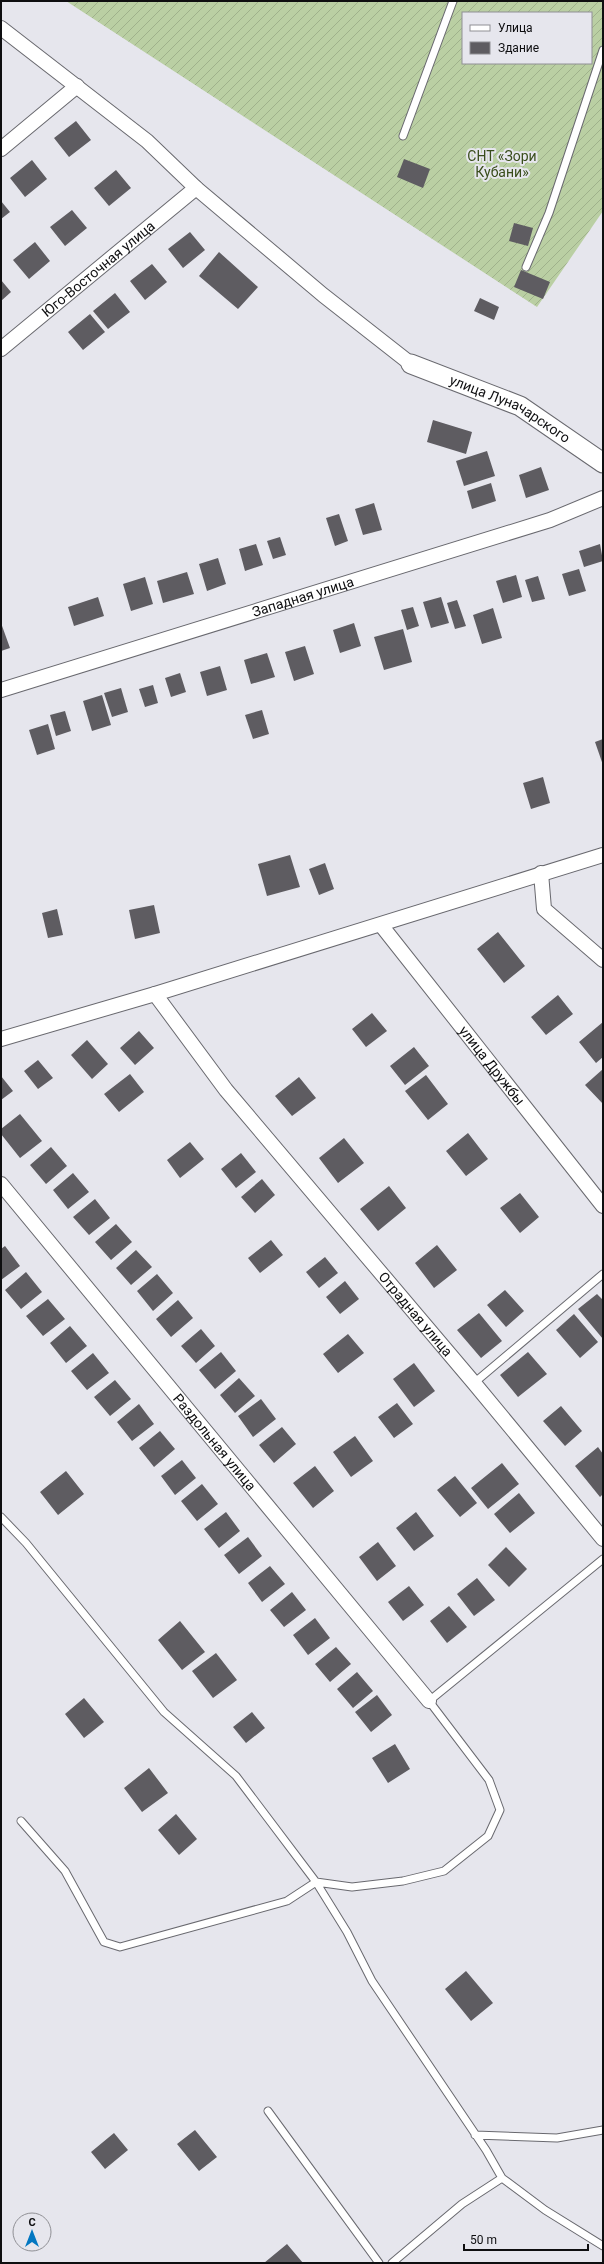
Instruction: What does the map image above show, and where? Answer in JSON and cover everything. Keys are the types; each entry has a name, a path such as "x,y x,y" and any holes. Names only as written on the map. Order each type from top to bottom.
{"street":[{"path":"1,28 147,141 196,188 323,295 411,364"},
{"path":"1,149 77,86"},
{"name":"Юго-Восточная улица","path":"1,349 196,188"},
{"name":"улица Луначарского","path":"411,364 520,406 603,463"},
{"name":"Западная улица","path":"1,690 550,520 603,498"},
{"path":"1,1039 381,925 541,873 603,855"},
{"path":"541,873 544,909 603,960"},
{"name":"улица Дружбы","path":"381,925 603,1206"},
{"name":"Отрадная улица","path":"155,994 226,1090 474,1383 603,1539"},
{"name":"Раздольная улица","path":"1,1184 428,1701"}],"lane":[{"path":"403,136 453,1"},
{"path":"526,267 549,213 603,50"},
{"path":"474,1383 603,1274"},
{"path":"1,1517 26,1543 164,1712 236,1776 316,1882 347,1932 372,1981 475,2134 502,2178 545,2210 603,2246"},
{"path":"21,1821 65,1871 104,1942 120,1947 287,1901 316,1882 352,1886 402,1881 444,1871 488,1836 500,1810 489,1780 428,1701 603,1559"},
{"path":"268,2111 379,2263"},
{"path":"475,2134 557,2138 603,2130"},
{"path":"392,2263 462,2204 502,2178"}],"green space":[{"name":"СНТ «Зори Кубани»","path":"66,1 603,1 603,211 537,307"}],"building":[{"path":"76,121 91,140 69,157 54,138"},
{"path":"404,159 430,169 423,188 397,177"},
{"path":"32,160 47,179 25,197 10,178"},
{"path":"116,170 131,188 109,206 94,188"},
{"path":"1,201 10,212 1,219"},
{"path":"72,210 87,228 65,246 50,227"},
{"path":"514,223 533,228 528,246 509,241"},
{"path":"190,232 205,250 183,268 168,249"},
{"path":"35,242 50,261 29,279 13,260"},
{"path":"219,252 258,287 238,309 199,276"},
{"path":"152,264 167,282 145,300 130,281"},
{"path":"521,270 550,282 543,299 514,287"},
{"path":"1,280 11,292 1,301"},
{"path":"115,293 130,312 108,329 93,311"},
{"path":"480,298 499,307 494,320 474,311"},
{"path":"90,314 105,332 83,350 68,332"},
{"path":"433,420 472,432 466,454 427,442"},
{"path":"487,451 495,476 464,486 456,461"},
{"path":"541,467 549,490 526,498 519,475"},
{"path":"491,483 496,501 472,509 467,491"},
{"path":"374,503 382,530 363,535 355,509"},
{"path":"339,514 348,541 335,546 326,518"},
{"path":"280,537 286,555 273,559 267,541"},
{"path":"256,544 263,565 245,571 239,549"},
{"path":"600,544 603,561 584,567 579,551"},
{"path":"218,558 226,584 207,591 199,564"},
{"path":"579,569 586,591 569,596 562,574"},
{"path":"187,572 194,594 163,603 157,581"},
{"path":"516,575 522,597 503,603 496,581"},
{"path":"538,576 545,599 532,602 525,580"},
{"path":"145,577 153,604 131,611 123,584"},
{"path":"98,597 104,616 74,626 68,607"},
{"path":"441,597 449,623 431,628 423,602"},
{"path":"457,600 466,626 455,629 447,603"},
{"path":"413,607 419,626 407,630 401,610"},
{"path":"493,608 502,638 482,644 473,615"},
{"path":"1,623 10,648 1,651"},
{"path":"354,623 361,646 340,653 333,630"},
{"path":"403,629 412,662 384,670 374,637"},
{"path":"305,646 314,674 294,681 285,652"},
{"path":"267,653 275,677 251,684 244,660"},
{"path":"220,666 227,690 207,696 200,672"},
{"path":"180,673 186,692 171,697 165,678"},
{"path":"153,685 158,703 145,707 139,689"},
{"path":"121,688 128,712 112,717 104,693"},
{"path":"102,695 111,725 92,731 83,701"},
{"path":"262,710 269,734 253,739 245,715"},
{"path":"65,711 71,731 56,736 50,715"},
{"path":"48,724 55,749 37,755 29,730"},
{"path":"603,739 603,765 595,742"},
{"path":"543,777 550,803 531,809 523,783"},
{"path":"290,855 300,887 267,896 258,864"},
{"path":"325,863 334,889 319,895 309,869"},
{"path":"154,905 160,933 135,939 129,910"},
{"path":"57,909 63,935 48,938 42,913"},
{"path":"498,932 525,966 504,983 477,949"},
{"path":"558,995 573,1014 546,1035 531,1017"},
{"path":"372,1013 387,1031 366,1047 352,1029"},
{"path":"603,1022 603,1057 596,1063 579,1042"},
{"path":"139,1031 154,1048 135,1065 120,1048"},
{"path":"87,1040 108,1064 92,1079 71,1055"},
{"path":"414,1047 429,1066 405,1085 390,1066"},
{"path":"38,1060 53,1078 38,1089 24,1071"},
{"path":"603,1069 603,1104 585,1085"},
{"path":"130,1074 144,1092 119,1112 104,1094"},
{"path":"426,1075 448,1104 428,1120 405,1091"},
{"path":"1,1076 13,1091 1,1100"},
{"path":"299,1077 316,1098 292,1116 275,1096"},
{"path":"20,1114 42,1141 20,1158 1,1134 1,1129"},
{"path":"468,1133 488,1159 466,1176 446,1151"},
{"path":"344,1138 364,1163 338,1183 319,1158"},
{"path":"190,1142 204,1159 180,1178 167,1160"},
{"path":"51,1147 67,1166 46,1184 30,1165"},
{"path":"241,1153 256,1172 236,1188 221,1169"},
{"path":"73,1173 89,1192 68,1209 53,1190"},
{"path":"262,1179 275,1195 255,1213 241,1197"},
{"path":"389,1186 406,1208 378,1231 360,1209"},
{"path":"520,1193 539,1217 520,1233 500,1208"},
{"path":"95,1199 110,1218 89,1235 73,1217"},
{"path":"116,1224 132,1242 111,1260 95,1242"},
{"path":"271,1240 283,1255 260,1273 248,1258"},
{"path":"437,1245 457,1270 434,1288 415,1263"},
{"path":"5,1246 20,1266 1,1280 1,1249"},
{"path":"136,1250 152,1267 131,1285 116,1268"},
{"path":"325,1257 338,1273 319,1288 306,1272"},
{"path":"26,1272 42,1292 21,1309 5,1290"},
{"path":"157,1274 173,1293 153,1311 137,1291"},
{"path":"345,1281 359,1299 340,1314 326,1297"},
{"path":"505,1290 524,1311 506,1327 487,1305"},
{"path":"597,1294 603,1300 603,1339 578,1309"},
{"path":"48,1299 65,1319 43,1336 26,1316"},
{"path":"178,1300 193,1318 171,1337 156,1319"},
{"path":"479,1313 502,1341 481,1358 457,1330"},
{"path":"574,1314 598,1342 580,1358 556,1330"},
{"path":"70,1326 87,1346 66,1363 50,1343"},
{"path":"201,1329 215,1346 196,1363 181,1346"},
{"path":"348,1334 364,1353 338,1373 323,1354"},
{"path":"221,1352 236,1371 215,1389 199,1370"},
{"path":"528,1352 547,1374 518,1397 500,1375"},
{"path":"93,1353 109,1373 87,1390 71,1371"},
{"path":"414,1363 435,1391 414,1407 393,1379"},
{"path":"239,1378 255,1396 235,1413 220,1395"},
{"path":"115,1380 131,1399 110,1416 94,1397"},
{"path":"261,1399 276,1419 253,1437 238,1416"},
{"path":"397,1403 413,1424 394,1438 378,1417"},
{"path":"139,1404 154,1424 132,1441 117,1422"},
{"path":"561,1406 582,1431 565,1446 543,1421"},
{"path":"282,1427 296,1444 274,1463 259,1445"},
{"path":"160,1431 175,1449 154,1467 139,1448"},
{"path":"355,1436 373,1461 351,1477 333,1452"},
{"path":"598,1447 603,1454 603,1494 600,1497 575,1466"},
{"path":"182,1460 196,1478 175,1495 161,1476"},
{"path":"502,1463 519,1484 488,1509 471,1488"},
{"path":"315,1466 334,1491 313,1508 293,1483"},
{"path":"66,1471 84,1494 58,1515 40,1492"},
{"path":"455,1476 477,1503 460,1517 437,1490"},
{"path":"202,1484 218,1504 197,1521 181,1501"},
{"path":"519,1493 535,1513 510,1533 494,1514"},
{"path":"226,1512 240,1531 219,1548 204,1529"},
{"path":"416,1512 434,1536 414,1551 396,1528"},
{"path":"248,1537 262,1556 239,1574 224,1555"},
{"path":"378,1542 396,1566 377,1581 359,1557"},
{"path":"506,1547 527,1569 509,1587 488,1565"},
{"path":"270,1566 285,1584 262,1602 248,1583"},
{"path":"477,1578 495,1600 474,1616 457,1594"},
{"path":"409,1586 424,1605 403,1621 388,1602"},
{"path":"292,1592 306,1610 284,1627 270,1610"},
{"path":"449,1606 467,1627 447,1643 430,1621"},
{"path":"315,1618 330,1638 308,1655 293,1635"},
{"path":"180,1621 205,1652 182,1670 158,1640"},
{"path":"336,1647 351,1664 330,1682 315,1664"},
{"path":"216,1653 237,1680 213,1698 192,1671"},
{"path":"357,1672 373,1691 353,1708 337,1689"},
{"path":"377,1695 392,1715 371,1732 355,1712"},
{"path":"84,1698 104,1722 84,1738 65,1714"},
{"path":"252,1712 265,1728 246,1743 233,1727"},
{"path":"395,1744 410,1769 388,1783 372,1758"},
{"path":"149,1768 168,1793 142,1812 124,1788"},
{"path":"176,1814 197,1839 179,1855 158,1830"},
{"path":"466,1971 493,2003 471,2021 445,1989"},
{"path":"195,2130 217,2157 199,2171 177,2144"},
{"path":"114,2133 128,2150 105,2169 91,2152"},
{"path":"287,2244 303,2263 264,2263"}]}
